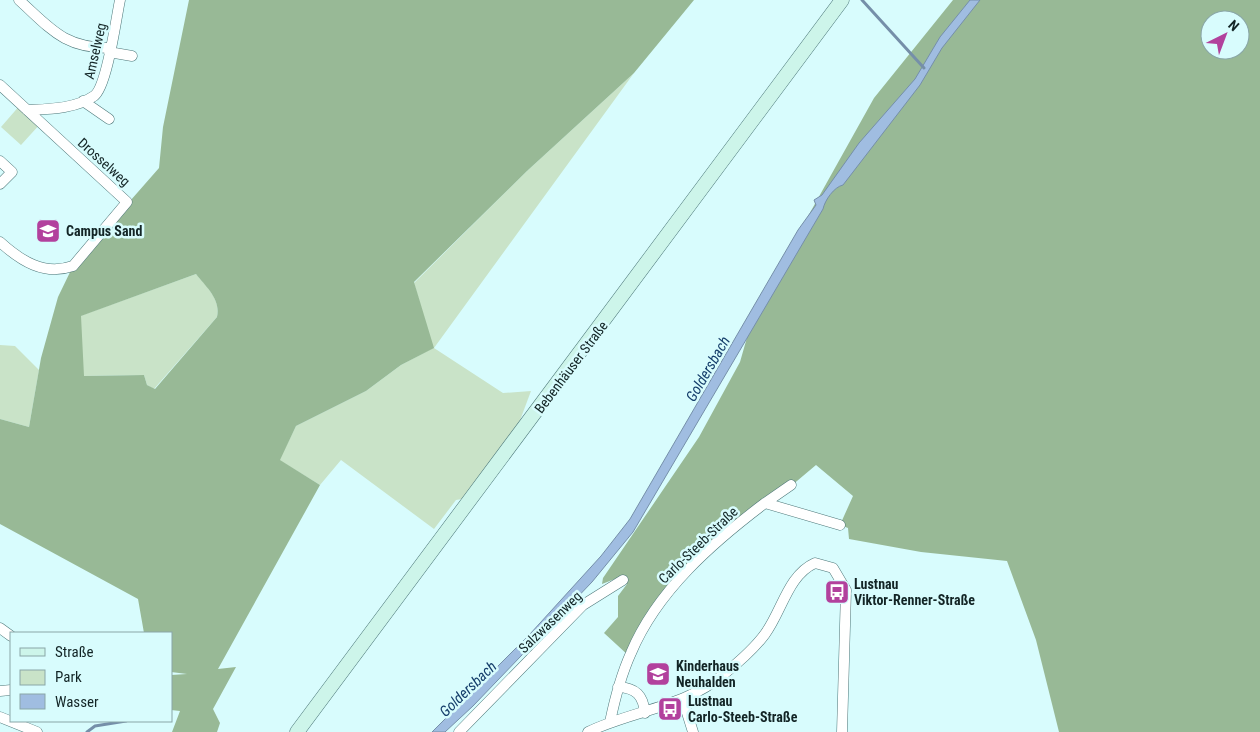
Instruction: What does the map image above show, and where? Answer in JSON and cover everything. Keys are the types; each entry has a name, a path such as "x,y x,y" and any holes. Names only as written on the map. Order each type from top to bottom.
{"main road":[{"name":"Bebenhäuser Straße","path":"297,732 842,0"}],"street":[{"path":"19,0 62,38 83,46 132,56"},
{"name":"Amselweg","path":"27,110 56,109 83,101 95,95 105,78 120,0"},
{"name":"Drosselweg","path":"0,86 127,202 73,266 63,269 46,269 31,265 0,242"},
{"path":"83,101 109,119"},
{"path":"0,161 12,172 0,184"},
{"name":"Carlo-Steeb-Straße","path":"610,722 618,687 631,651 657,606 671,588 723,538 790,485"},
{"path":"765,503 840,525"},
{"path":"593,731 610,722 683,700 701,692 750,651 765,634 779,612 799,573 815,563 832,568 846,590 842,732"},
{"name":"Salzwasenweg","path":"459,732 583,605 623,580"},
{"path":"618,687 630,688 639,694 645,712"},
{"path":"683,700 693,732"},
{"path":"12,722 37,732"}],"green space":[{"path":"189,0 694,0 634,73 527,171 414,282 434,348 401,365 366,391 296,426 280,460 320,485 218,669 236,667 213,709 220,723 217,732 172,732 180,711 172,710 172,675 187,674 172,672 172,632 144,632 138,599 0,524 0,419 29,427 41,358 58,297 73,266 159,168 163,127","holes":["196,274 208,289 217,305 217,317 155,389 147,385 144,375 84,376 81,316"]},
{"path":"953,0 1260,0 1260,732 1059,732 1036,640 1007,561 921,552 849,539 848,528 840,525 853,496 816,465 677,582 629,656 604,633 618,617 618,596 627,584 620,577 602,584 603,578 699,437 740,362 754,313 874,98"},
{"path":"634,73 434,348 503,393 531,391 519,423 462,499 456,500 434,529 341,460 320,485 279,460 296,426 366,391 401,365 433,348 414,283 527,171"},
{"path":"21,104 41,123 21,145 1,127"},
{"path":"196,274 215,299 218,310 217,317 154,389 147,385 144,375 83,376 80,316"},
{"path":"0,345 15,346 39,370 29,427 0,419"}],"water":[{"path":"970,0 980,0 942,48 920,85 843,185 836,188 828,198 633,532 592,582 473,706 445,732 432,732 530,634 601,556 630,519 798,230 816,205 814,200 822,195 859,143 915,79 940,37"}],"waterway":[{"path":"862,0 924,68"},
{"path":"87,732 95,726 120,722"}],"place":[{"name":"Campus Sand","path":"48,231"},
{"name":"Lustnau Viktor-Renner-Straße","path":"837,592"},
{"name":"Kinderhaus Neuhalden","path":"658,674"},
{"name":"Lustnau Carlo-Steeb-Straße","path":"670,709"}],"water label":[{"name":"Goldersbach","path":"708,369"},
{"name":"Goldersbach","path":"468,689"}]}
